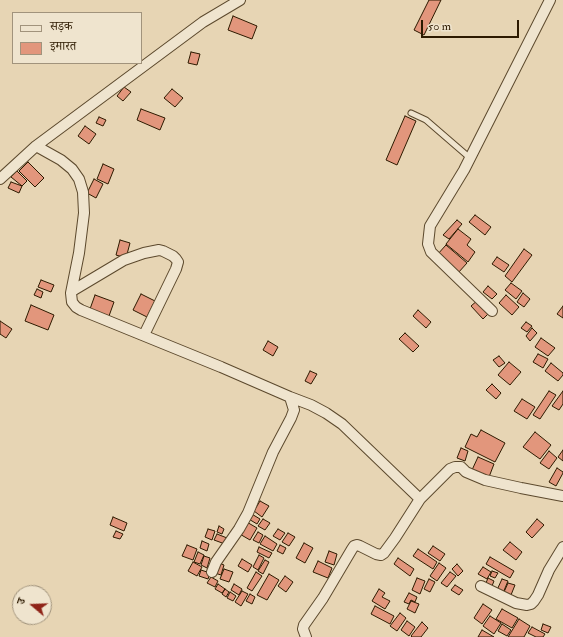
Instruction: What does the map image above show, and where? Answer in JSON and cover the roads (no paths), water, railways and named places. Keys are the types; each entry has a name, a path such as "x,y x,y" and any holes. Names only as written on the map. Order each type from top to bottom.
{"street":[{"path":"0,179 36,146 203,22 240,0"},
{"path":"492,311 431,252 428,244 430,226 470,158 550,0"},
{"path":"36,146 61,160 72,169 79,179 83,192 84,213 72,291 72,302 76,307 311,405 326,413 342,424 420,498"},
{"path":"72,291 124,260 144,252 159,250 173,256 178,262 176,269 144,336"},
{"path":"212,572 216,562 239,529 248,513 272,452 294,410 290,397"},
{"path":"306,637 303,629 304,625 354,546 360,546 373,553 382,555 395,538 420,498 450,469 461,467 466,472 485,480 563,496"},
{"path":"481,586 516,603 526,605 531,604 538,596 549,570 563,547"}],"lane":[{"path":"411,113 426,120 470,158"}]}
